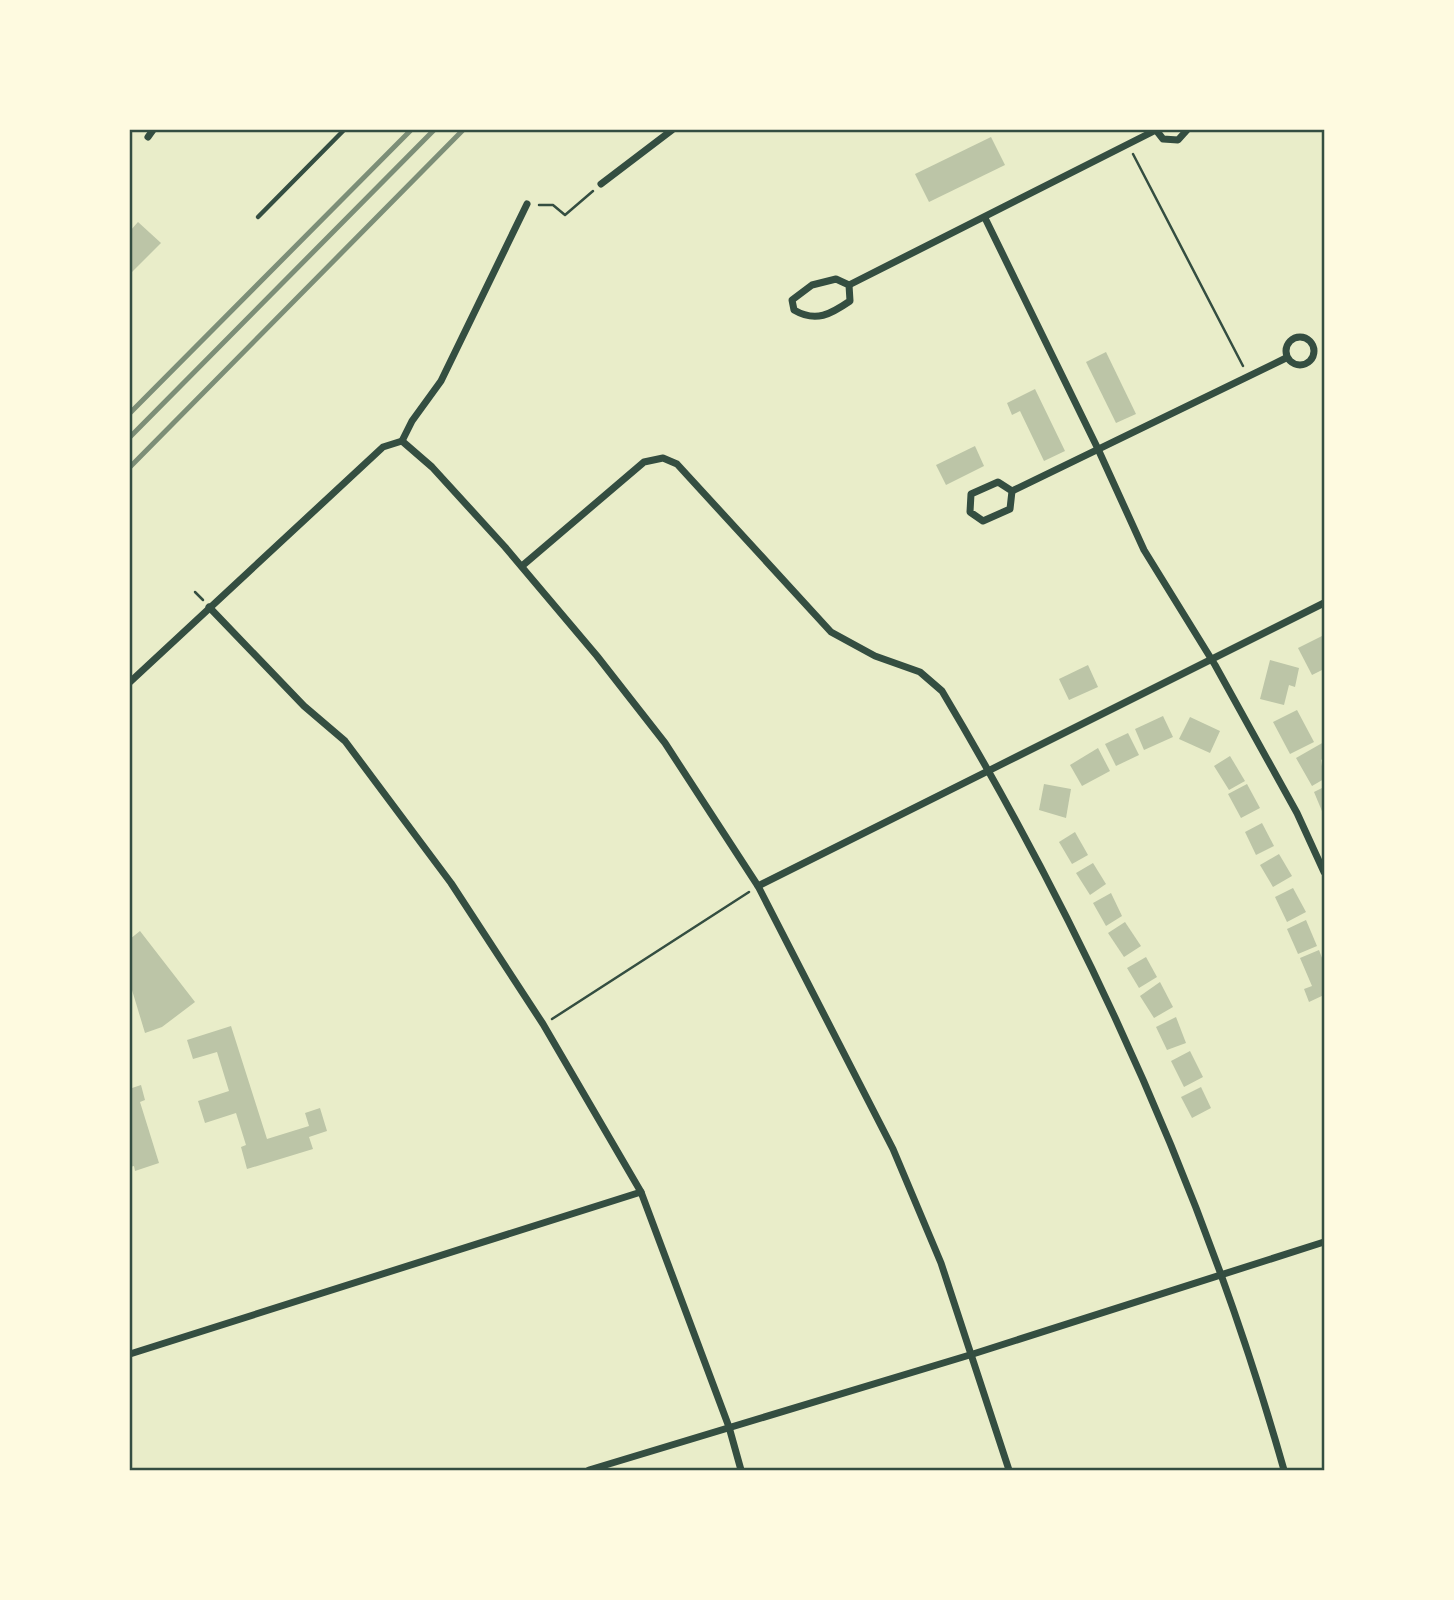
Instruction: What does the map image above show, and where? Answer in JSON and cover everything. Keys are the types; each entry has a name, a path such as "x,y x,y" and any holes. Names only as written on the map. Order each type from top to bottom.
{"street":[{"path":"148,136 153,130"},
{"path":"601,184 672,130"},
{"path":"849,285 1129,146 1156,130 1163,139 1178,140 1187,130"},
{"path":"130,682 383,447 402,441 412,421 440,381 527,204"},
{"path":"985,218 1098,449 1144,550 1212,659 1297,813 1325,872"},
{"path":"836,279 844,280 849,285 850,301 831,314 816,318 794,310 792,300 812,285 836,279"},
{"path":"1295,337 1306,337 1314,345 1314,355 1306,365 1292,364 1286,358 1285,347 1295,337"},
{"path":"1012,491 1286,358"},
{"path":"402,441 432,467 522,566 664,743 758,886 893,1149 941,1263 973,1354 1009,1471"},
{"path":"522,566 643,462 663,458 677,464 831,632 876,656 920,672 942,691 989,770 1086,951 1130,1045 1174,1150 1258,1380 1284,1471"},
{"path":"998,481 1012,491 1010,509 983,521 970,512 971,494 998,481"},
{"path":"758,886 1325,603"},
{"path":"209,607 304,706 345,741 451,883 543,1024 641,1192 729,1427 741,1471"},
{"path":"130,1354 641,1192"},
{"path":"589,1471 973,1354 1325,1242"}],"lane":[{"path":"258,217 344,130"}],"path":[{"path":"1129,146 1248,375"},
{"path":"549,206 565,215 601,184"},
{"path":"543,1024 758,886"}],"building":[{"path":"991,137 1005,165 929,202 915,174"},
{"path":"138,222 161,243 130,274 130,231"},
{"path":"1106,352 1136,414 1116,423 1086,362"},
{"path":"1035,389 1065,451 1044,461 1020,411 1012,415 1007,403"},
{"path":"975,446 984,466 946,485 936,465"},
{"path":"1324,635 1324,669 1312,675 1298,648"},
{"path":"1270,660 1299,668 1295,687 1289,685 1284,705 1260,699"},
{"path":"1088,665 1098,687 1069,700 1059,679"},
{"path":"1297,710 1314,742 1290,754 1273,722"},
{"path":"1163,716 1173,737 1144,750 1135,729"},
{"path":"1190,717 1220,731 1210,753 1179,739"},
{"path":"1128,733 1139,755 1116,766 1105,744"},
{"path":"1324,742 1324,758 1321,760 1324,779 1312,786 1296,758"},
{"path":"1098,748 1110,771 1082,786 1070,765"},
{"path":"1230,756 1245,781 1229,790 1214,766"},
{"path":"1044,784 1071,789 1066,818 1039,810"},
{"path":"1247,784 1260,808 1241,818 1228,794"},
{"path":"1324,787 1324,816 1314,792"},
{"path":"1262,823 1274,846 1256,855 1245,832"},
{"path":"1075,832 1088,855 1072,864 1059,842"},
{"path":"1279,854 1292,876 1273,887 1260,865"},
{"path":"1093,863 1106,884 1090,895 1076,873"},
{"path":"1293,888 1306,912 1287,922 1275,897"},
{"path":"1111,893 1122,916 1106,926 1093,903"},
{"path":"1306,920 1317,946 1298,954 1287,929"},
{"path":"1125,922 1141,946 1124,957 1108,933"},
{"path":"140,931 195,1002 162,1027 145,1033 132,990 130,991 130,939"},
{"path":"1319,950 1324,963 1324,995 1309,1002 1304,989 1312,986 1300,958"},
{"path":"1146,957 1157,977 1139,988 1127,968"},
{"path":"1160,982 1173,1007 1154,1018 1140,996"},
{"path":"1176,1017 1186,1043 1167,1050 1156,1027"},
{"path":"231,1026 267,1139 309,1126 305,1113 320,1108 327,1131 309,1137 313,1149 247,1169 241,1147 246,1145 236,1113 205,1123 198,1101 229,1091 217,1052 193,1059 187,1040"},
{"path":"1190,1051 1203,1077 1184,1087 1171,1061"},
{"path":"130,1081 132,1088 141,1085 145,1100 140,1102 159,1163 135,1171 134,1166 130,1167"},
{"path":"1201,1087 1211,1108 1192,1118 1181,1097"}],"railway":[{"path":"130,413 411,130"},
{"path":"130,437 434,130"},
{"path":"130,467 463,130"}]}
